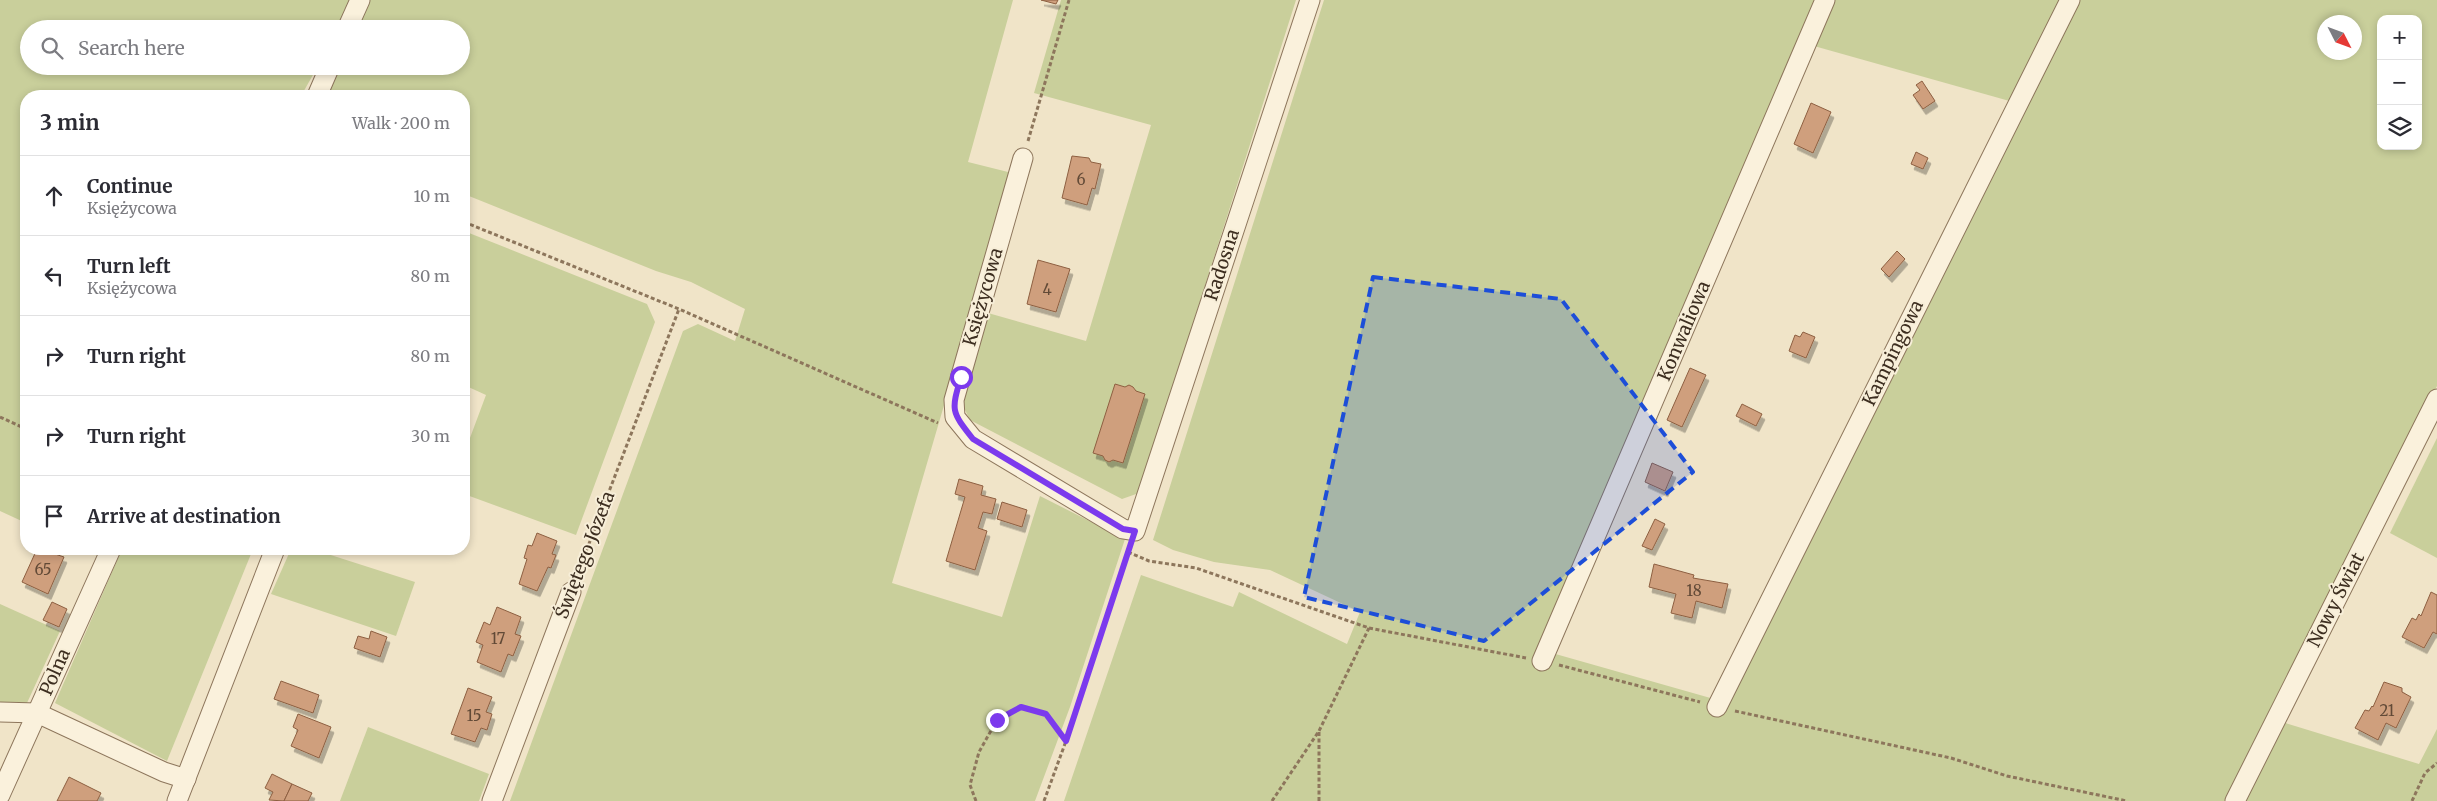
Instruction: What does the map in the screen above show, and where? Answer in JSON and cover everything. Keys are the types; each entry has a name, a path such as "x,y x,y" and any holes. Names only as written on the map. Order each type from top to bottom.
{"street":[{"path":"351,20 360,0"},
{"name":"Radosna","path":"1135,531 1310,0"},
{"name":"Konwaliowa","path":"1542,661 1825,0"},
{"name":"Kampingowa","path":"1717,707 2070,0"},
{"path":"320,90 326,75"},
{"name":"Księżycowa","path":"1023,158 954,400 955,416 973,439 1123,529 1135,531"},
{"name":"Nowy Świat","path":"2234,801 2437,399"},
{"name":"Polna","path":"0,795 108,555"},
{"path":"178,801 273,555"},
{"name":"Świętego Józefa","path":"492,801 571,592"},
{"path":"0,712 37,713 164,772 186,779"}],"path":[{"path":"1023,158 1069,0"},
{"path":"470,224 679,310 941,425"},
{"name":"Świętego Józefa","path":"571,592 679,310"},
{"path":"0,417 20,426"},
{"path":"1044,801 1066,741 1135,531"},
{"path":"1128,552 1148,561 1196,568 1369,628 1542,661 1717,707 1950,758 2006,776 2127,801"},
{"path":"1272,801 1319,731 1369,628"},
{"path":"976,801 970,785 979,752 997,720 1021,707 1046,714 1066,741"},
{"path":"1318,801 1319,731"},
{"path":"2412,801 2425,773 2437,763"}],"highlighted area":[{"path":"1373,277 1561,299 1693,472 1484,641 1304,597"}],"green space":[{"path":"0,0 352,0 343,20 20,20 20,75 313,75 304,90 20,90 20,520 0,511"},
{"path":"370,0 1013,0 968,162 1012,173 892,583 1002,617 1040,496 1125,539 1070,707 1035,801 510,801 683,331 698,324 735,341 745,309 691,282 656,271 470,196 470,90 330,90 336,75 470,75 470,20 361,20"},
{"path":"1061,0 1296,0 1139,493 1122,499 970,420 962,404 988,313 1086,341 1151,125 1034,93"},
{"path":"1324,0 1822,0 1552,653 1714,699 2080,0 2437,0 2437,386 2227,801 1064,801 1141,575 1233,607 1239,592 1347,644 1360,612 1270,570 1214,562 1173,550 1153,540"},
{"path":"1833,0 2064,0 2013,102 1814,46"},
{"path":"470,233 647,304 655,322 576,535 470,496 470,438 486,395 470,388"},
{"path":"2437,438 2437,558 2390,533"},
{"path":"119,555 251,555 167,761 55,703"},
{"path":"288,555 331,555 415,582 396,636 271,594"},
{"path":"0,604 60,631 27,703 0,704"},
{"path":"2279,721 2419,764 2437,729 2437,801 2239,801"},
{"path":"368,727 489,774 479,801 340,801"}],"building":[{"path":"1041,0 1058,0 1056,4"},
{"path":"1922,81 1935,101 1923,109 1913,95 1920,90 1916,85"},
{"path":"1811,103 1831,112 1813,153 1794,144"},
{"path":"1916,152 1928,158 1923,169 1911,164"},
{"path":"1072,156 1089,158 1091,162 1101,164 1095,189 1092,188 1087,205 1062,198"},
{"path":"1897,251 1905,259 1889,277 1881,269"},
{"path":"1038,260 1070,269 1056,312 1027,304"},
{"path":"1803,332 1815,337 1806,358 1789,351 1795,335 1800,337"},
{"path":"1690,368 1706,375 1682,427 1667,420"},
{"path":"1115,384 1125,387 1129,385 1136,391 1145,394 1123,463 1113,460 1109,462 1103,456 1093,453"},
{"path":"1742,404 1762,414 1756,426 1736,416"},
{"path":"1652,463 1673,472 1665,491 1645,482"},
{"path":"959,479 983,486 981,495 996,499 992,514 983,512 978,528 987,531 975,570 946,561 965,497 955,494"},
{"path":"1002,502 1027,510 1022,527 997,519"},
{"path":"1655,519 1665,524 1652,550 1642,546"},
{"path":"537,533 557,541 552,554 556,555 551,568 548,567 537,591 519,584 527,559 524,558 528,545 532,546"},
{"path":"34,555 58,555 64,557 48,594 22,582"},
{"path":"1654,564 1694,575 1693,578 1728,584 1722,608 1696,601 1692,618 1671,613 1676,594 1649,587"},
{"path":"2431,592 2437,595 2437,634 2433,632 2424,648 2402,637 2412,618 2416,620 2419,614 2421,616"},
{"path":"52,602 67,609 59,627 43,620"},
{"path":"497,607 521,617 515,634 521,636 513,656 508,654 501,672 477,662 483,645 476,642 484,622 490,625"},
{"path":"371,631 387,637 380,657 354,648 358,636 369,639"},
{"path":"281,681 319,695 313,713 274,699"},
{"path":"2384,682 2402,688 2402,692 2411,697 2396,728 2386,723 2378,740 2355,728 2365,710 2369,711 2373,707"},
{"path":"468,688 492,697 486,712 492,714 487,730 481,728 475,742 451,734"},
{"path":"298,714 331,727 319,758 291,746 298,730 293,727"},
{"path":"272,774 292,784 284,801 269,800 273,792 265,788"},
{"path":"69,777 101,793 97,801 57,801"},
{"path":"292,784 312,793 308,801 284,801"}],"route":[{"path":"961,377 953,410 955,416 973,439 1123,529 1135,531 1066,741 1046,714 1021,707 997,720"}]}
